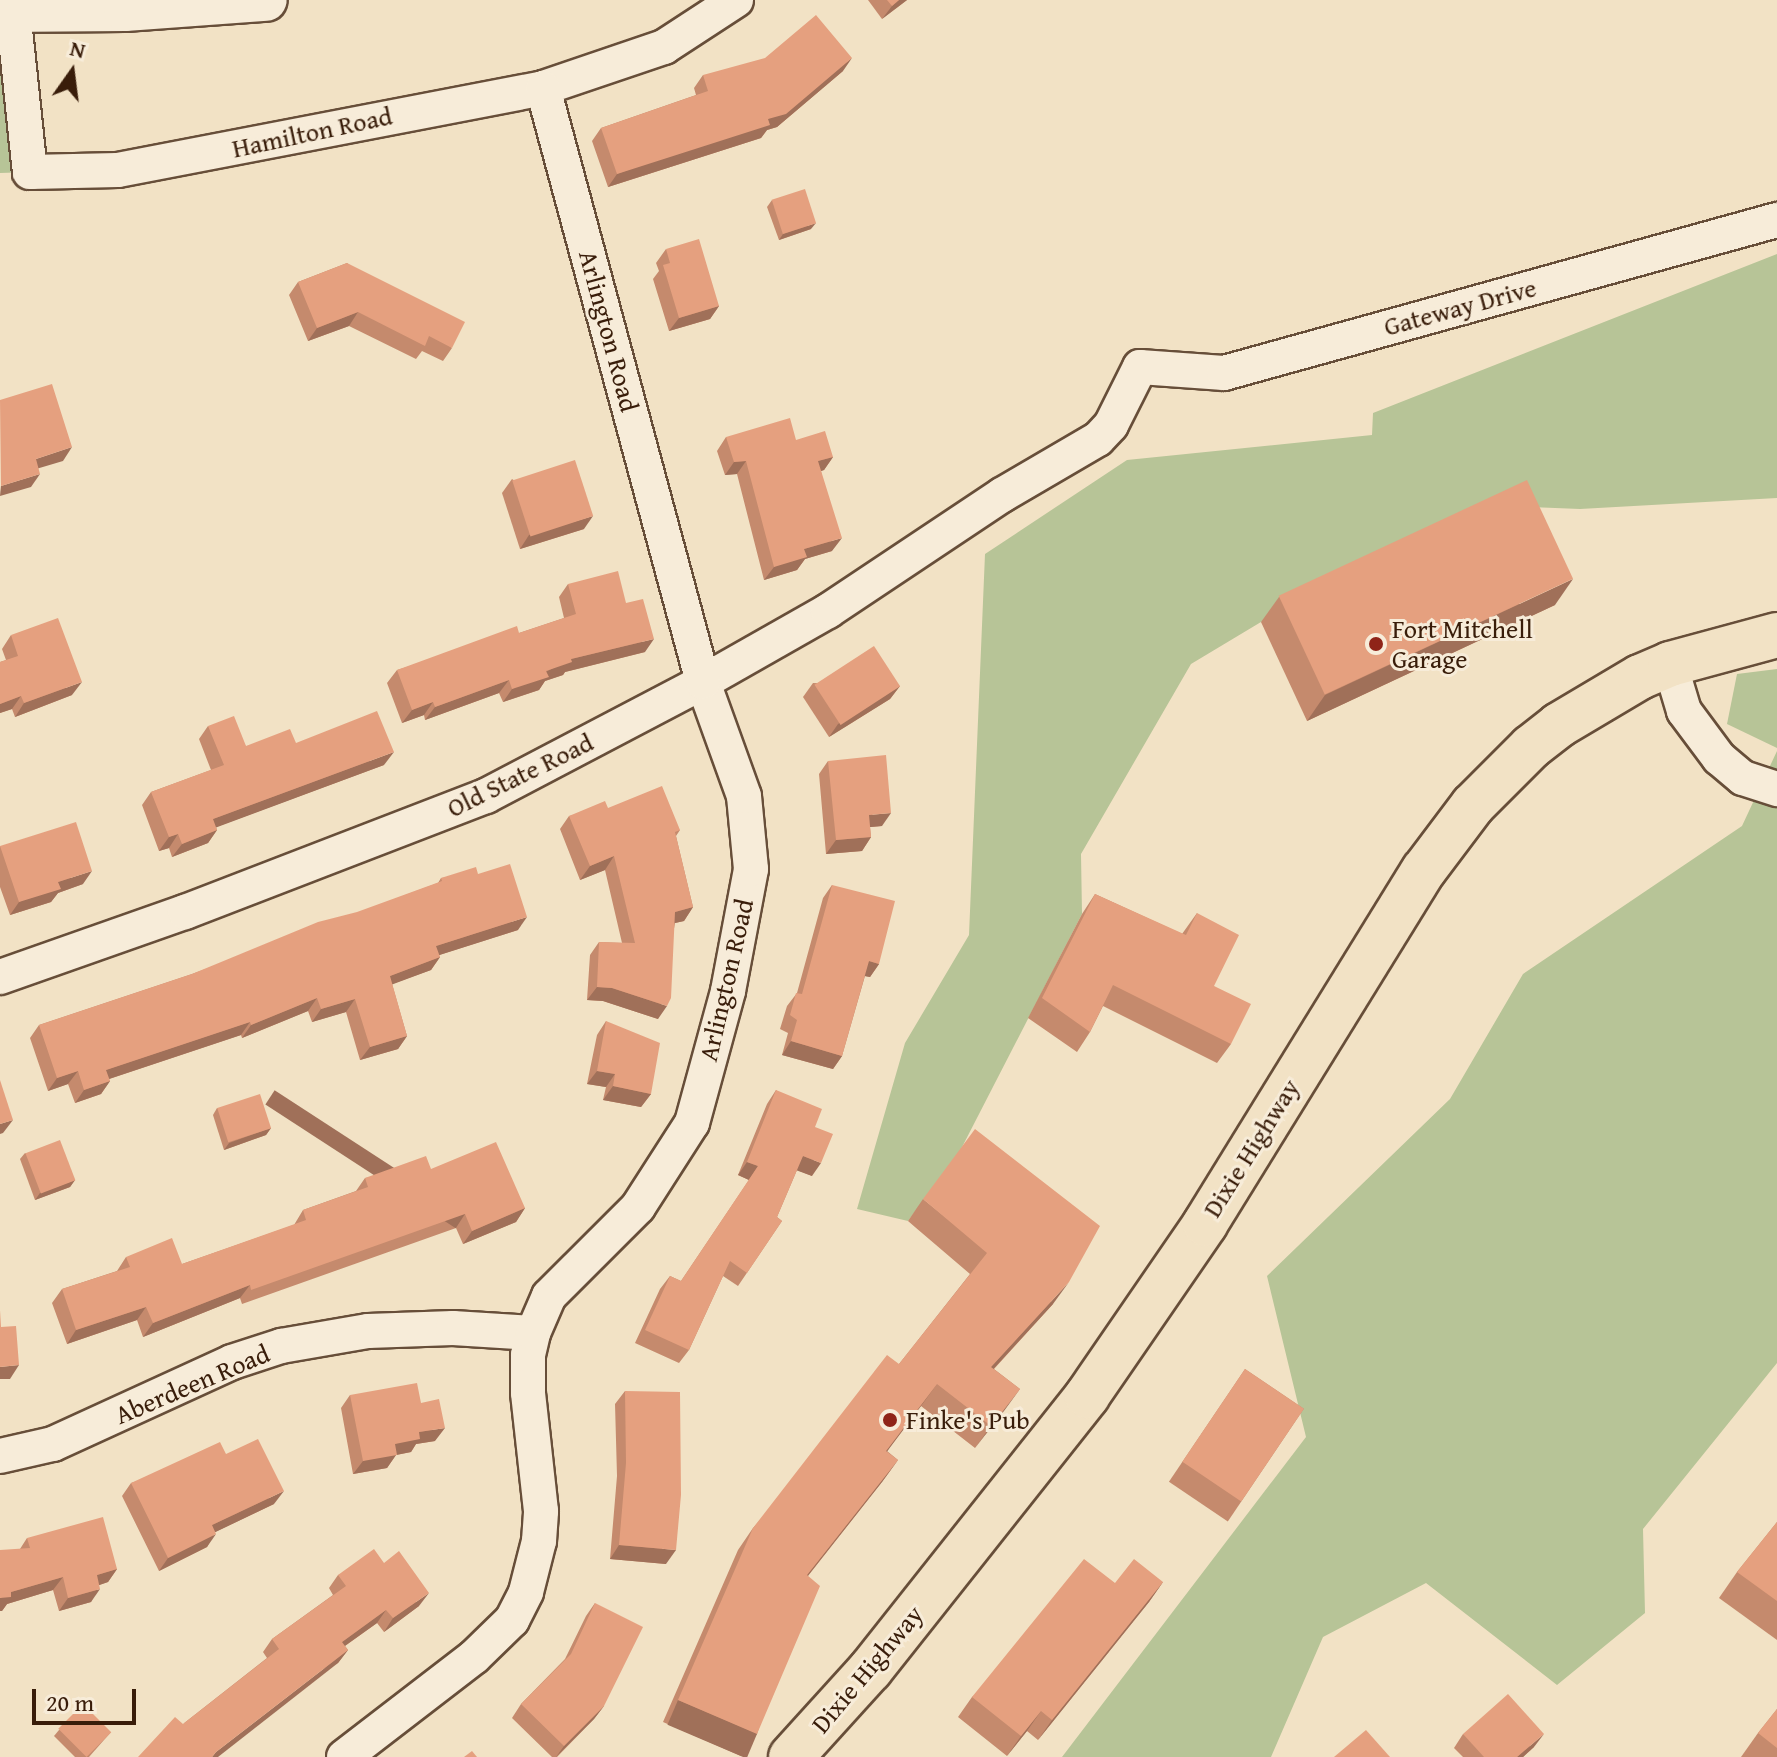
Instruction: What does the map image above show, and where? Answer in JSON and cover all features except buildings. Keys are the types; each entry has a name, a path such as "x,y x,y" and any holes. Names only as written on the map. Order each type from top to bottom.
{"main road":[{"name":"Dixie Highway","path":"791,1757 870,1670 1087,1396 1205,1224 1424,870 1473,805 1531,747 1559,725 1640,677 1670,664 1777,635"}],"street":[{"path":"6,11 139,9 266,0"},
{"name":"Hamilton Road","path":"6,11 30,172 118,170 543,88 664,47 736,0"},
{"name":"Arlington Road","path":"344,1757 474,1657 512,1620 526,1592 539,1541 541,1511 528,1393 528,1355 533,1333 549,1296 638,1207 665,1170 692,1123 728,991 751,869 750,833 744,796 703,682 543,88"},
{"name":"Gateway Drive","path":"1140,367 1224,373 1777,220"},
{"name":"Old State Road","path":"0,977 185,912 486,796 703,682 828,611 1002,495 1098,439 1111,425 1140,367"},
{"path":"1670,664 1684,711 1719,758 1743,778 1777,789"},
{"name":"Aberdeen Road","path":"0,1456 53,1444 232,1362 281,1346 368,1331 453,1328 533,1333"}],"green space":[{"path":"0,11 30,172 0,173"},
{"path":"1777,254 1777,498 1580,509 1509,506 1261,622 1191,664 1081,854 1082,914 960,1151 908,1221 857,1209 905,1043 969,935 985,554 1127,460 1372,435 1373,413"},
{"path":"1777,669 1777,748 1727,724 1737,674"},
{"path":"1777,751 1777,1363 1643,1529 1645,1613 1557,1685 1426,1583 1323,1637 1271,1757 1062,1757 1306,1437 1267,1276 1450,1099 1523,974 1742,826"}],"place":[{"name":"Fort Mitchell Garage","path":"1376,644"},
{"name":"Finke's Pub","path":"890,1420"}]}
